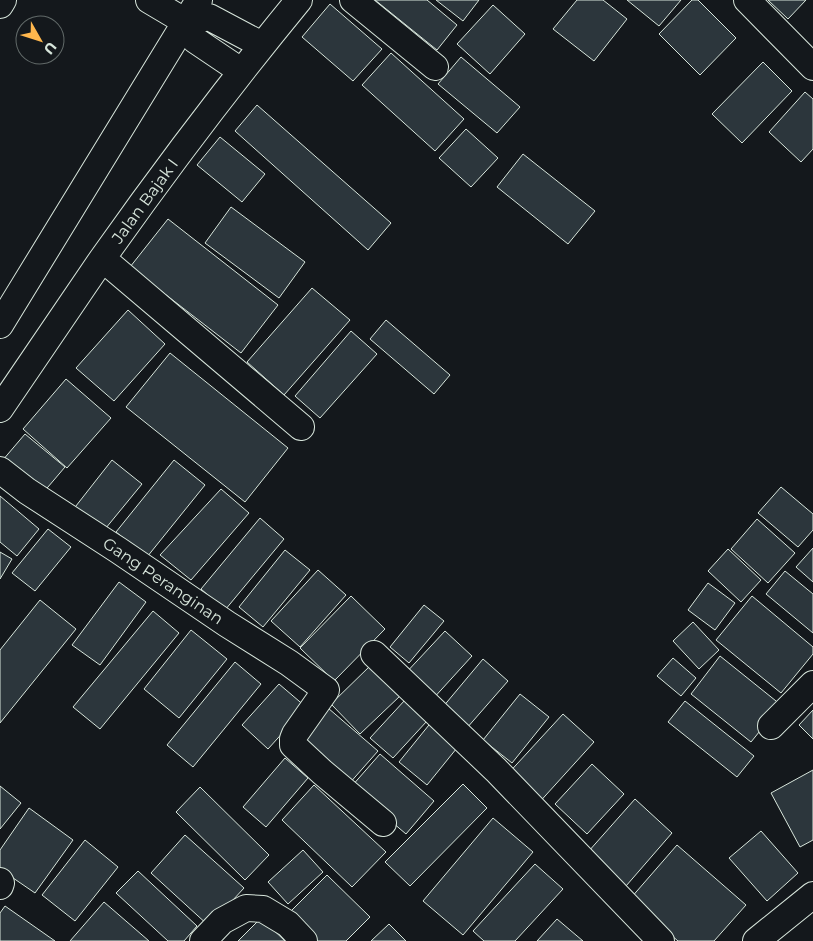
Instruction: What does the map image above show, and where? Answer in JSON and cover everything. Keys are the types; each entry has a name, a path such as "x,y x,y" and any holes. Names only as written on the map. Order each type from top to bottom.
{"street":[{"path":"0,5 3,0"},
{"path":"149,0 186,22 195,40 241,70"},
{"path":"0,324 199,0"},
{"name":"Jalan Bajak I","path":"0,409 103,259 241,70 299,0"},
{"path":"353,0 435,67"},
{"path":"747,0 813,67"},
{"path":"186,22 209,17 262,45"},
{"path":"103,259 301,427"},
{"name":"Gang Peranginan","path":"0,470 27,492 289,663 326,690 294,734 293,745 383,823"},
{"path":"374,654 496,770 661,941"},
{"path":"771,726 813,684"},
{"path":"0,880 2,883 0,886"},
{"path":"756,941 813,895"},
{"path":"203,941 222,921 246,908 263,909 288,924 304,941"}],"building":[{"path":"375,0 427,0 457,25 437,50"},
{"path":"436,0 479,0 463,21"},
{"path":"577,0 603,0 627,19 594,61 553,29"},
{"path":"627,0 681,0 659,26"},
{"path":"692,0 698,0 736,38 700,75 659,34"},
{"path":"768,0 806,0 788,19"},
{"path":"330,4 382,49 353,81 302,37"},
{"path":"493,5 525,34 490,74 457,44"},
{"path":"391,53 464,119 435,151 362,85"},
{"path":"461,57 520,107 497,133 438,84"},
{"path":"763,62 792,91 742,143 712,114"},
{"path":"805,92 813,99 813,149 801,162 769,132"},
{"path":"257,105 391,223 368,250 235,131"},
{"path":"466,129 498,158 471,187 439,158"},
{"path":"220,137 265,174 242,202 197,165"},
{"path":"523,154 595,211 568,244 497,187"},
{"path":"231,207 305,262 279,298 205,243"},
{"path":"168,219 278,305 241,353 130,267"},
{"path":"312,288 350,320 284,395 247,362"},
{"path":"128,310 165,344 114,401 76,368"},
{"path":"386,320 450,375 434,394 370,339"},
{"path":"351,331 377,354 320,418 295,396"},
{"path":"170,353 288,448 245,502 126,407"},
{"path":"66,379 111,418 67,468 23,429"},
{"path":"25,434 65,467 42,494 2,461"},
{"path":"112,460 142,484 101,534 72,511"},
{"path":"174,460 205,485 147,557 116,532"},
{"path":"781,487 813,514 813,530 798,547 758,513"},
{"path":"221,489 249,513 191,580 160,555"},
{"path":"0,496 39,529 17,556 0,542"},
{"path":"260,518 284,539 225,610 201,589"},
{"path":"757,519 795,553 768,583 731,549"},
{"path":"48,529 71,547 35,591 12,573"},
{"path":"813,548 813,582 796,567"},
{"path":"728,549 761,580 741,602 708,571"},
{"path":"285,550 310,570 263,627 239,607"},
{"path":"0,552 12,559 0,579"},
{"path":"318,570 346,595 300,647 271,621"},
{"path":"785,571 813,594 813,633 766,594"},
{"path":"119,582 146,602 100,665 72,645"},
{"path":"708,583 735,603 715,630 688,610"},
{"path":"351,596 385,629 334,681 300,648"},
{"path":"752,596 813,647 813,654 781,693 716,640"},
{"path":"40,600 76,629 0,723 0,650"},
{"path":"424,605 444,621 409,663 390,647"},
{"path":"153,611 179,633 100,729 73,707"},
{"path":"693,622 719,650 699,669 673,641"},
{"path":"191,630 227,659 179,718 144,689"},
{"path":"445,631 472,656 431,701 403,676"},
{"path":"720,656 781,705 751,742 691,694"},
{"path":"673,658 696,678 681,696 657,676"},
{"path":"483,659 508,681 466,729 442,708"},
{"path":"235,662 261,684 193,767 167,745"},
{"path":"371,665 400,696 360,734 331,704"},
{"path":"279,684 306,707 268,749 242,725"},
{"path":"520,694 549,717 512,763 483,740"},
{"path":"405,700 427,721 393,758 370,738"},
{"path":"685,701 754,756 737,777 668,722"},
{"path":"328,708 378,751 348,785 299,742"},
{"path":"813,710 813,739 799,725"},
{"path":"563,714 594,742 536,806 505,777"},
{"path":"433,720 461,743 427,785 399,762"},
{"path":"380,754 434,801 406,834 351,787"},
{"path":"285,758 308,778 266,827 243,807"},
{"path":"592,764 624,794 587,834 555,804"},
{"path":"813,770 813,840 800,847 771,793"},
{"path":"463,784 487,808 410,886 385,862"},
{"path":"314,785 386,852 352,887 282,820"},
{"path":"0,786 21,803 0,829"},
{"path":"200,787 269,855 245,880 176,812"},
{"path":"635,799 672,833 626,886 588,852"},
{"path":"29,808 73,840 35,893 0,869 0,850"},
{"path":"493,818 533,852 463,935 423,901"},
{"path":"761,831 798,873 767,901 729,858"},
{"path":"185,835 244,888 209,926 151,873"},
{"path":"85,840 118,867 75,921 42,895"},
{"path":"677,845 746,905 714,941 678,941 630,899"},
{"path":"303,850 323,872 288,904 268,882"},
{"path":"535,864 563,889 515,941 484,941 473,931"},
{"path":"138,871 197,926 184,941 168,941 116,893"},
{"path":"327,875 370,917 346,941 317,941 289,913"},
{"path":"104,902 149,941 70,941"},
{"path":"5,906 55,941 0,941 0,913"},
{"path":"261,918 285,941 238,941"},
{"path":"557,919 583,941 537,941"},
{"path":"389,924 406,941 371,941"}]}
